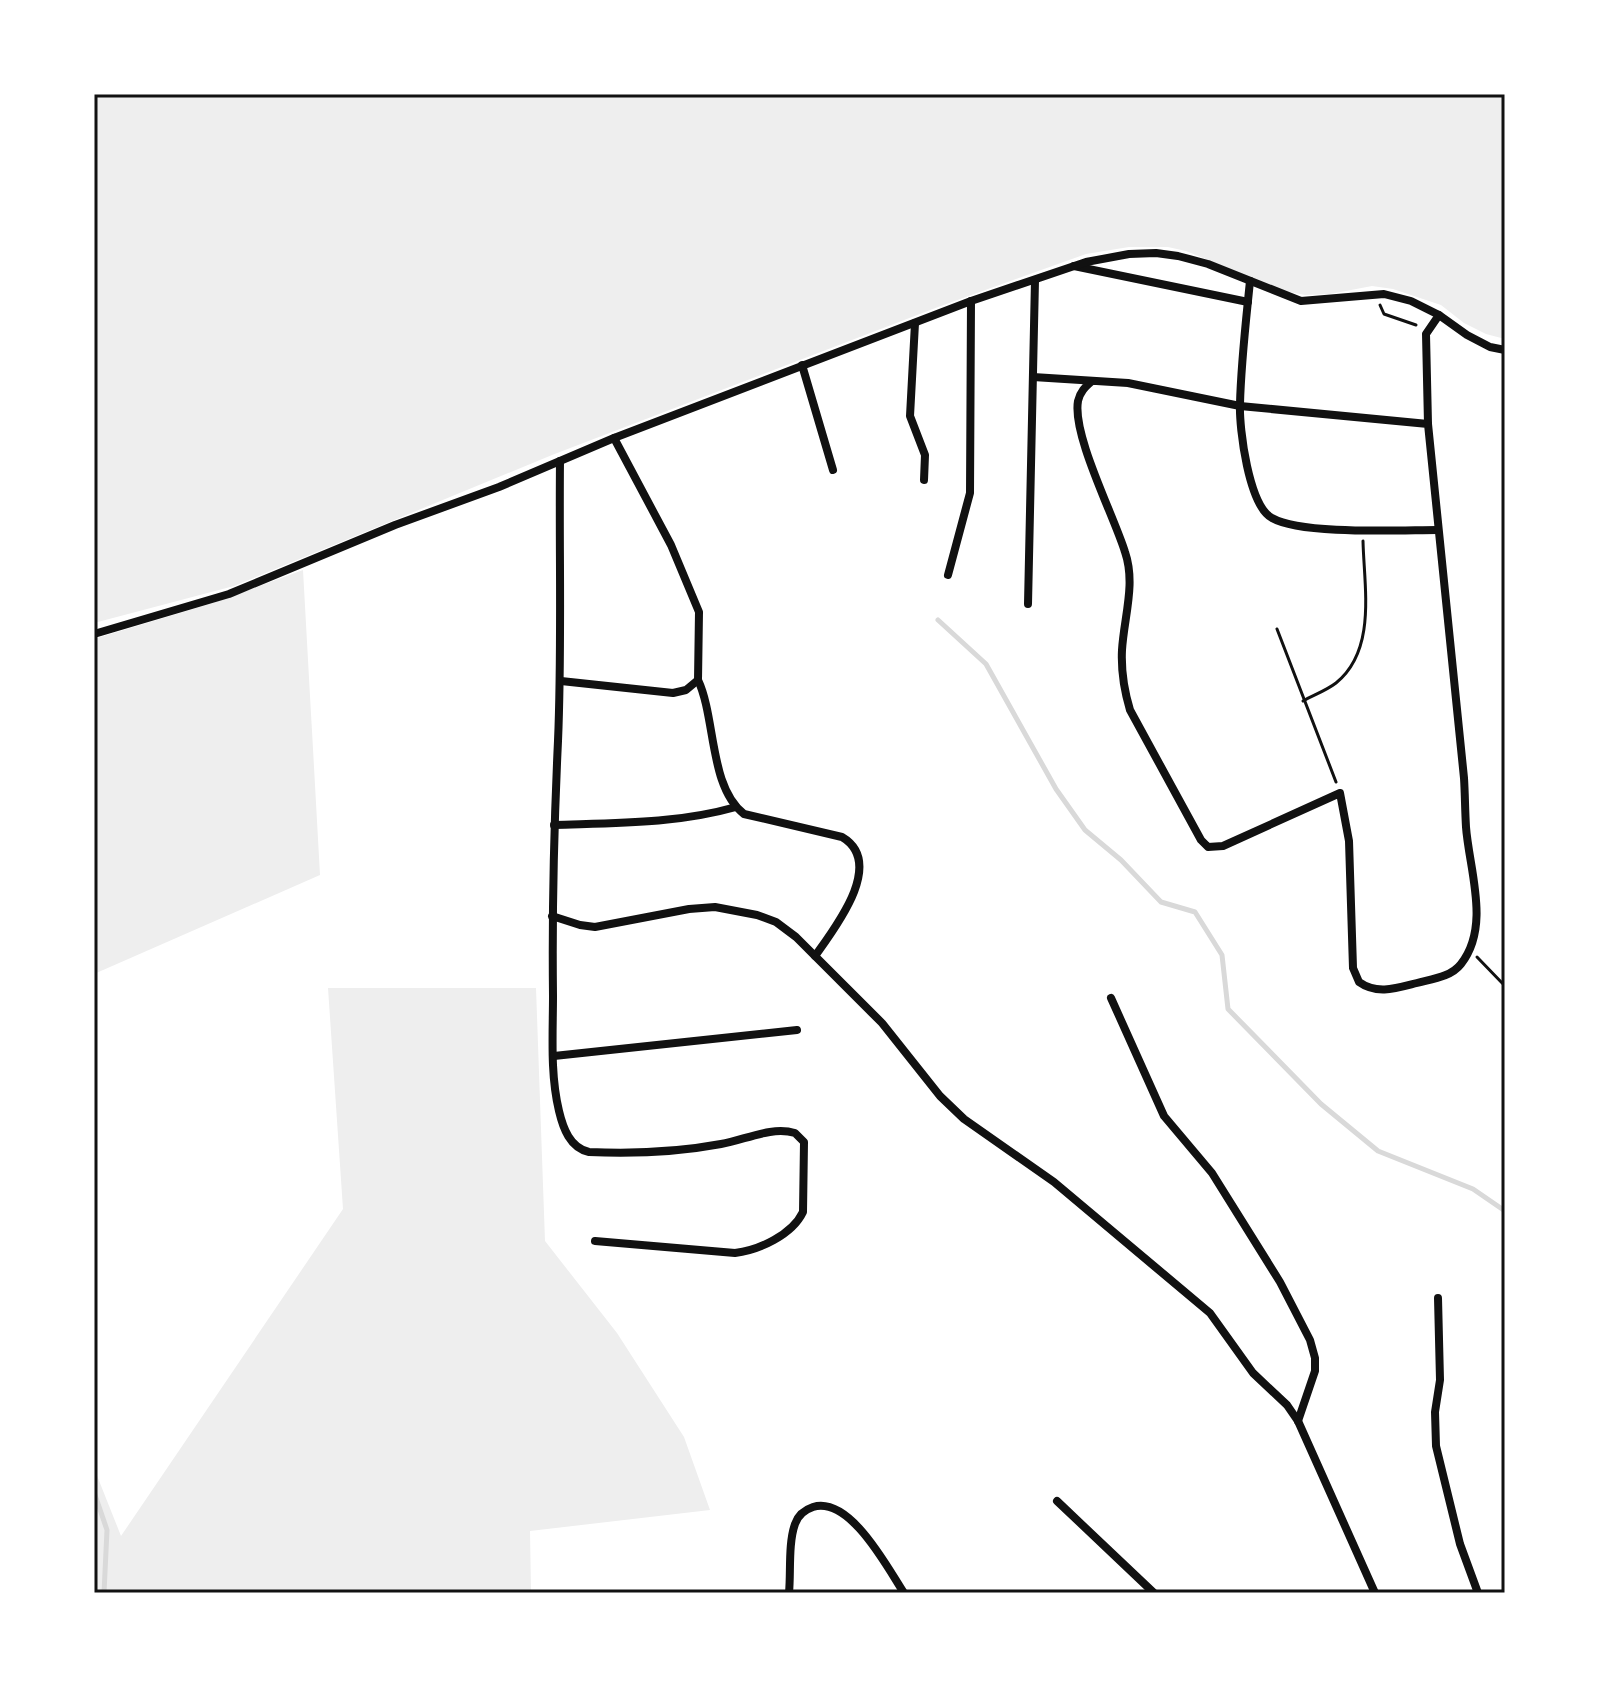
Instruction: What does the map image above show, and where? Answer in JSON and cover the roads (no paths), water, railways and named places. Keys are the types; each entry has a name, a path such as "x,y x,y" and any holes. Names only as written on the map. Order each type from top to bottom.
{"street":[{"path":"94,634 229,594 614,438 971,301 1073,266 1129,254 1156,253 1208,264 1301,301 1384,294 1411,301 1490,347 1505,350"},
{"path":"1073,266 1248,302"},
{"path":"1028,604 1035,280"},
{"path":"1250,281 1240,406 1250,481 1265,514 1276,521 1292,524 1362,530 1437,530"},
{"path":"948,575 970,493 971,301"},
{"path":"1092,381 1078,399 1077,413 1091,463 1129,568 1127,622 1122,648 1125,695 1130,710 1201,840 1208,847 1223,846 1340,793 1349,841 1353,968 1359,982 1375,990 1390,990 1450,973 1460,965 1469,949 1476,908 1428,424 1426,334 1439,315"},
{"path":"915,323 910,416 925,455 924,480"},
{"path":"802,365 833,470"},
{"path":"1033,377 1128,383 1240,406 1428,424"},
{"path":"614,438 671,545 699,612 698,680 705,695 725,785 736,807 744,814 842,837 857,851 859,871 852,897 815,956"},
{"path":"560,461 558,580 561,681 552,916 554,1056 559,1112 569,1137 580,1150 623,1153 668,1151 721,1144 777,1131 795,1133 804,1142 803,1212 799,1220 753,1251 735,1253 595,1241"},
{"path":"561,681 673,693 686,690 698,680"},
{"path":"554,825 669,821 736,807"},
{"path":"552,916 595,927 676,911 715,907 776,922 882,1023 940,1096 964,1119 1054,1182 1210,1313 1253,1373 1287,1405 1298,1421 1375,1591 1364,1593"},
{"path":"1111,998 1164,1116 1212,1173 1280,1282 1310,1340 1315,1371 1298,1421"},
{"path":"554,1056 797,1030"},
{"path":"1438,1298 1440,1380 1435,1412 1436,1446 1460,1544 1478,1593"},
{"path":"1057,1501 1154,1593"},
{"path":"789,1593 794,1527 801,1513 817,1506 839,1511 855,1523 904,1593"}],"waterway":[{"path":"938,620 986,664 1056,789 1085,830 1121,860 1161,902 1195,912 1222,955 1228,1009 1321,1104 1378,1151 1473,1189 1505,1211"},
{"path":"94,1492 107,1530 104,1593"}]}
